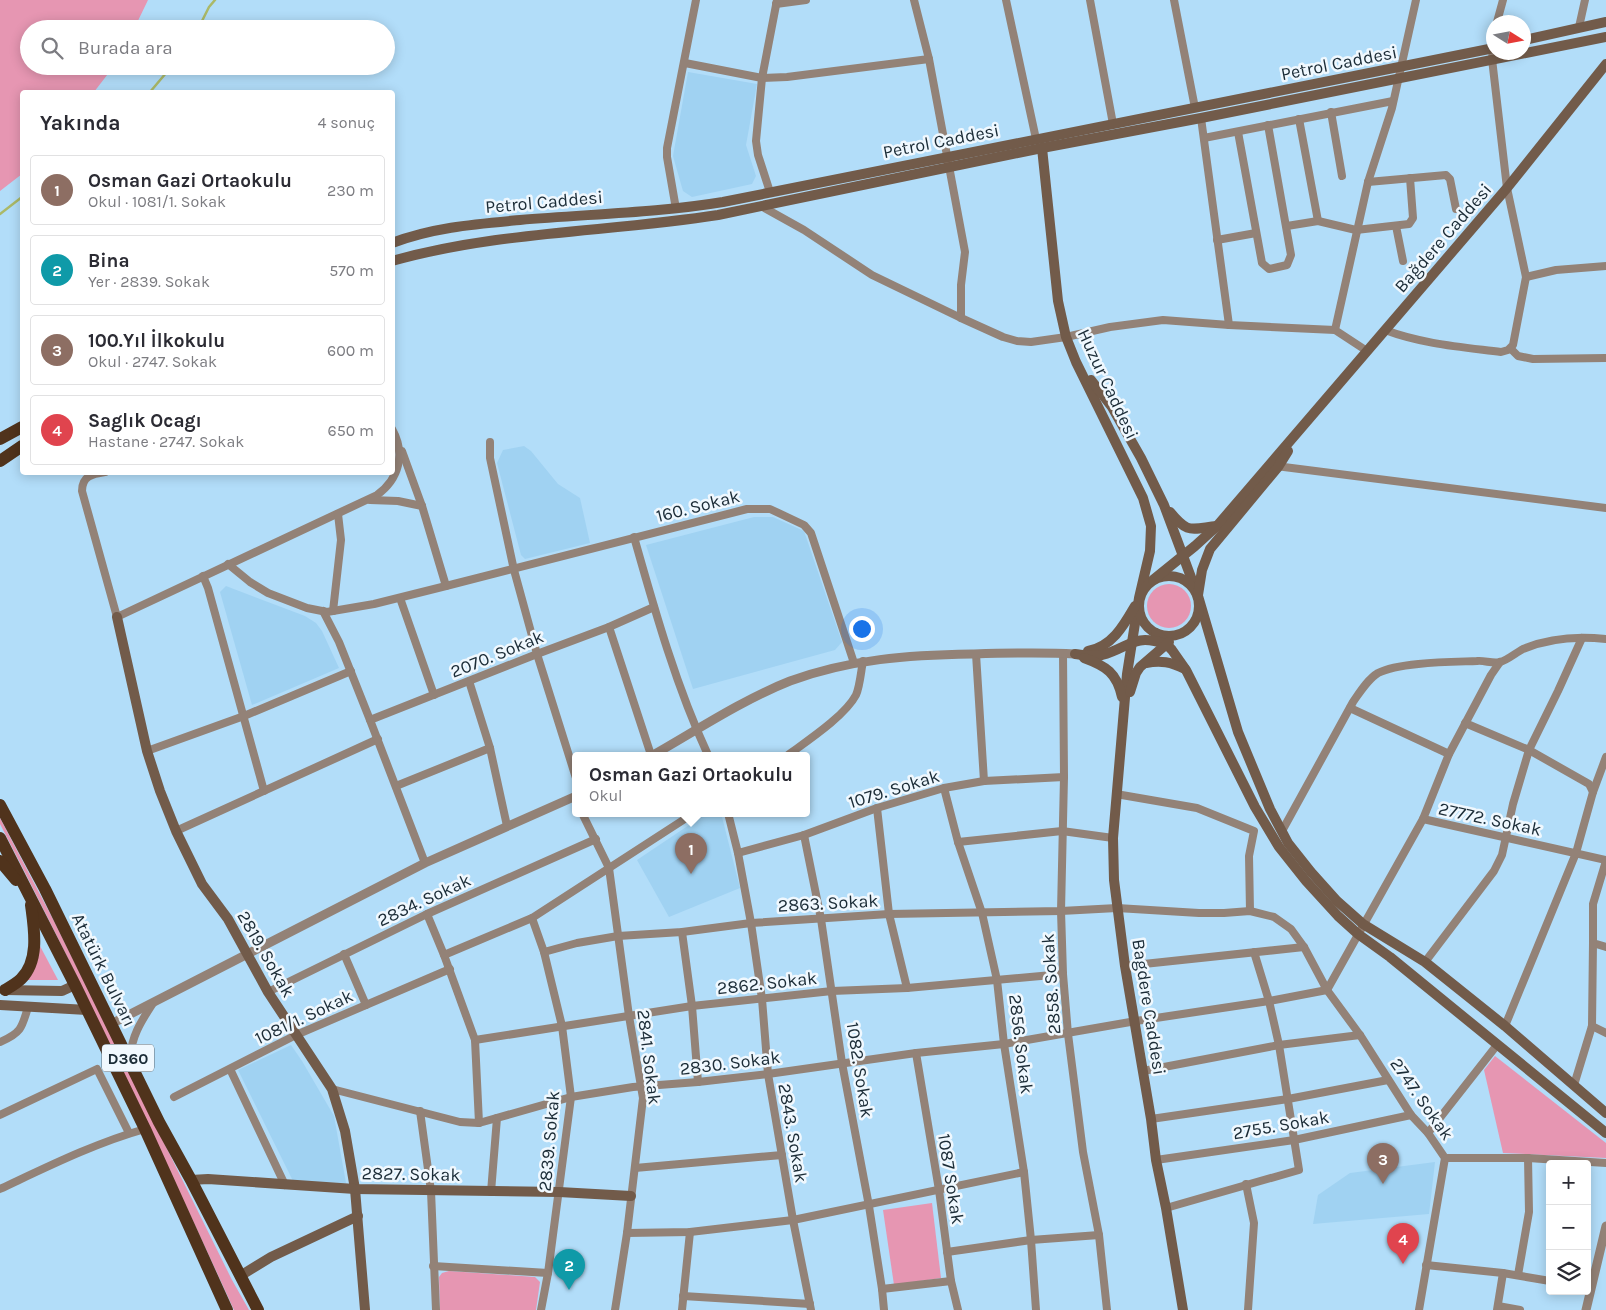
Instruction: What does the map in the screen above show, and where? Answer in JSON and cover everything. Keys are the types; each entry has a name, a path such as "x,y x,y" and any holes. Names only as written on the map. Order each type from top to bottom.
{"highway":[{"path":"0,437 20,427"},
{"path":"0,450 20,441"},
{"path":"0,461 20,447"},
{"name":"Atatürk Bulvarı","path":"0,805 45,889 159,1122 258,1310"},
{"name":"Atatürk Bulvarı","path":"0,838 75,985 145,1129 227,1310"},
{"path":"0,861 30,897 34,937 30,964 21,978 2,990"}],"main road":[{"path":"1531,38 1606,22"},
{"path":"1531,52 1606,37"},
{"name":"Petrol Caddesi","path":"395,241 422,233 458,226 676,209 949,162 1036,139 1401,67 1486,47"},
{"path":"395,260 461,245 553,233 677,221 761,206 949,162 1042,148 1492,60"},
{"name":"Bağdere Caddesi","path":"1198,596 1202,570 1210,549 1301,429 1507,188 1606,64"},
{"name":"Huzur Caddesi","path":"1042,148 1058,300 1066,337 1076,362 1139,489 1148,514 1151,530 1150,547 1139,598"},
{"path":"1076,362 1112,407 1141,458 1164,505 1198,596 1238,732 1270,809 1288,843 1311,872 1363,924 1425,962 1505,1026 1606,1113"},
{"name":"Bağdere Caddesi","path":"1154,580 1217,526 1274,465"},
{"path":"1164,505 1180,525 1186,528 1217,526"},
{"path":"1075,654 1094,650 1109,642 1117,634 1144,588 1154,580 1165,576 1182,578 1192,585 1198,596 1199,608 1196,619 1189,629 1166,645 1136,673 1124,707"},
{"path":"1139,598 1140,616 1146,626 1156,634 1186,670 1255,807 1279,847 1306,881 1338,916 1358,934 1390,957 1606,1132"},
{"path":"1124,707 1139,598"},
{"name":"2819. Sokak","path":"117,617 147,751 176,831 202,884 228,919 268,992 332,1089 345,1132 355,1189 365,1310"},
{"path":"1156,634 1167,636 1179,635"},
{"path":"1075,654 1102,655 1132,642 1149,639 1166,645"},
{"path":"1075,654 1101,664 1108,670 1119,684 1124,707"},
{"path":"1145,663 1167,662 1186,670"},
{"name":"Bagdere Caddesi","path":"1124,707 1113,838 1116,908 1136,1020 1156,1160 1183,1310"},
{"path":"2,990 62,991 75,985"},
{"path":"0,1006 87,1010"},
{"name":"2827. Sokak","path":"191,1180 208,1179 355,1189 559,1192 631,1196"},
{"path":"240,1276 271,1257 358,1216"}],"street":[{"path":"676,209 667,148 696,0"},
{"path":"770,192 758,154 756,141 762,78 777,2 806,0"},
{"path":"914,0 929,59 965,252 960,318"},
{"path":"1006,0 1036,139"},
{"path":"1090,0 1113,124"},
{"path":"1174,0 1195,108"},
{"path":"1335,330 1356,230 1368,182 1393,101 1416,0"},
{"path":"1499,15 1503,0"},
{"path":"1579,27 1586,0"},
{"path":"685,63 762,78 787,77 929,59"},
{"path":"1385,330 1402,337 1451,346 1501,352 1510,349 1513,345 1526,277 1507,188 1492,60"},
{"path":"1204,138 1393,101"},
{"path":"1331,112 1342,176"},
{"path":"1201,118 1229,325"},
{"path":"1299,119 1318,221"},
{"path":"1238,132 1262,263 1268,269 1287,265 1291,259 1287,226 1268,125"},
{"path":"1368,182 1448,176 1456,209"},
{"path":"1287,226 1318,221 1356,230 1409,224 1412,220 1410,178"},
{"path":"761,206 804,230 872,275 960,318 1017,341 1031,342 1066,337 1110,327 1163,320 1335,330 1367,351"},
{"path":"1396,226 1403,261"},
{"path":"1217,240 1256,233"},
{"path":"1526,277 1556,270 1606,266"},
{"path":"1510,349 1518,356 1533,359 1606,358"},
{"path":"395,434 422,506 446,586"},
{"path":"92,475 88,476 82,490 117,617 369,500 383,490 395,475 400,455 398,440"},
{"path":"490,442 490,458 514,570 536,654 572,766"},
{"path":"1274,465 1606,508"},
{"path":"369,500 398,501 422,506"},
{"name":"160. Sokak","path":"228,564 250,582 268,592 308,608 333,611 400,598 514,570 634,537 747,509 770,509 804,525 811,533 858,662"},
{"path":"333,611 340,540 338,514"},
{"path":"634,537 654,607 697,730 707,752"},
{"path":"203,576 208,588 264,791"},
{"path":"400,598 434,695"},
{"name":"2070. Sokak","path":"370,720 609,627 654,607"},
{"path":"323,611 339,642 425,862"},
{"path":"609,627 651,752"},
{"path":"1425,962 1494,871 1502,855 1513,804 1529,750 1582,638"},
{"path":"1282,831 1350,708 1364,686 1377,673 1393,667 1476,661 1500,662 1522,650 1554,639 1606,639"},
{"path":"657,752 740,705 788,682 827,668 858,662 924,655 1030,652 1075,654"},
{"name":"2858. Sokak","path":"1062,653 1064,777 1061,911 1063,974 1068,1034 1084,1152 1099,1236 1107,1310"},
{"path":"976,654 984,781"},
{"path":"792,752 846,708 856,695 858,662"},
{"name":"27772. Sokak","path":"1500,662 1491,675 1449,754 1422,819 1606,860"},
{"path":"147,751 244,716 351,672"},
{"path":"469,681 490,748 508,826"},
{"path":"1350,708 1449,754"},
{"path":"1465,723 1529,750 1589,784 1593,792"},
{"path":"176,831 378,739"},
{"path":"396,786 490,748"},
{"path":"1505,1026 1576,852 1593,792 1606,757"},
{"name":"1079. Sokak","path":"738,853 804,835 878,808 944,788 984,781 1064,777"},
{"name":"2856. Sokak","path":"944,788 958,842 982,913 997,980 1004,1044 1024,1172 1036,1310"},
{"path":"1116,794 1197,808 1254,831"},
{"path":"111,1024 425,862 572,799"},
{"path":"878,808 890,914 906,988"},
{"name":"2841. Sokak","path":"584,817 609,868 629,1016 643,1098 627,1233 615,1310"},
{"path":"444,954 532,918 688,817"},
{"name":"2843. Sokak","path":"729,817 751,923 762,999 768,1074 793,1220 811,1307"},
{"path":"1327,990 1422,819"},
{"path":"1250,911 1249,856 1254,831 1265,823"},
{"path":"958,842 1062,831 1113,838"},
{"name":"1082. Sokak","path":"804,835 821,919 842,1063 868,1206 884,1310"},
{"name":"2834. Sokak","path":"268,992 427,914 596,839"},
{"path":"1574,1085 1592,1026 1593,904 1606,860"},
{"name":"2863. Sokak","path":"544,952 577,943 618,936 682,932 751,923 890,914 1061,911 1116,908 1199,913 1250,911 1274,917 1291,929"},
{"path":"427,914 450,969 475,1040 479,1124"},
{"name":"2839. Sokak","path":"532,918 544,952 562,1026 571,1097 548,1273 541,1310"},
{"name":"2747. Sokak","path":"1291,929 1304,947 1327,990 1360,1035 1411,1115 1428,1132 1444,1158 1418,1310"},
{"path":"682,932 692,1006 698,1082"},
{"path":"1593,943 1606,947"},
{"path":"1125,966 1304,947"},
{"path":"1166,1208 1299,1170 1279,1045 1254,952"},
{"path":"344,954 366,1005"},
{"name":"1081/1. Sokak","path":"174,1097 296,1035 450,969"},
{"name":"2862. Sokak","path":"475,1040 692,1006 832,991 906,988 1063,974"},
{"name":"2830. Sokak","path":"332,1089 460,1122 479,1124 571,1097 641,1087 768,1074 916,1053 1004,1044 1068,1034 1136,1020 1268,1001 1327,990"},
{"path":"131,1065 131,1050 135,1034 153,1003"},
{"path":"0,1042 18,1033 28,1007"},
{"path":"1592,1026 1606,1033"},
{"path":"1143,1071 1279,1045 1360,1035"},
{"path":"1428,1132 1497,1045"},
{"name":"1087 Sokak","path":"916,1053 939,1190 947,1252 958,1310"},
{"path":"0,1115 97,1069 129,1133"},
{"path":"230,1069 285,1184"},
{"path":"1151,1119 1288,1099 1388,1080"},
{"path":"420,1111 431,1191 436,1310"},
{"name":"2755. Sokak","path":"1156,1160 1294,1140 1411,1115"},
{"path":"491,1192 497,1118"},
{"path":"0,1189 81,1152 129,1133 145,1129"},
{"path":"635,1168 782,1155"},
{"path":"1444,1158 1528,1158 1606,1164"},
{"path":"1518,1275 1529,1212 1528,1158"},
{"path":"627,1233 690,1232 793,1220 868,1206 1024,1172"},
{"path":"1246,1184 1254,1223 1248,1310"},
{"path":"1591,1281 1606,1226"},
{"path":"682,1310 690,1232"},
{"path":"947,1252 1031,1240 1099,1236"},
{"path":"1426,1265 1518,1275 1546,1280"},
{"path":"433,1266 548,1273"},
{"path":"1503,1274 1497,1308 1520,1310"},
{"path":"882,1290 952,1281"},
{"path":"1586,1310 1588,1295"},
{"path":"683,1296 811,1307"}],"shaded area":[{"path":"0,0 148,0 138,20 20,20 20,75 107,75 96,90 20,90 20,176 0,191"},
{"path":"688,72 757,84 746,145 756,176 752,184 692,197 683,191 673,156"},
{"path":"524,446 531,451 558,484 580,498 590,543 525,559 521,555 497,463 503,450"},
{"path":"754,517 773,517 804,531 842,642 835,650 693,689 646,545"},
{"path":"1173,584 1185,590 1190,597 1190,615 1185,622 1178,627 1165,628 1153,622 1148,615 1147,602 1153,590 1160,585"},
{"path":"226,586 305,616 316,623 322,631 339,668 252,705 220,592"},
{"path":"701,817 722,817 740,888 669,917 637,860"},
{"path":"0,818 55,923 232,1280 249,1310 234,1310 120,1066 0,824"},
{"path":"40,946 58,980 27,980"},
{"path":"291,1045 334,1116 346,1183 293,1181 238,1070"},
{"path":"1495,1056 1606,1143 1606,1158 1503,1153 1484,1070"},
{"path":"1435,1162 1429,1214 1313,1224 1318,1195 1350,1173"},
{"path":"932,1203 941,1278 894,1285 883,1210"},
{"path":"449,1271 535,1277 540,1282 536,1310 440,1310 439,1277 442,1273"}],"waterway":[{"path":"202,20 215,0"},
{"path":"152,90 164,75"},
{"path":"0,214 20,199"}],"place":[{"name":"Osman Gazi Ortaokulu","path":"691,874"},
{"name":"100.Yıl İlkokulu","path":"1383,1184"},
{"name":"Saglık Ocagı","path":"1403,1264"},
{"name":"Bina","path":"569,1290"}]}
